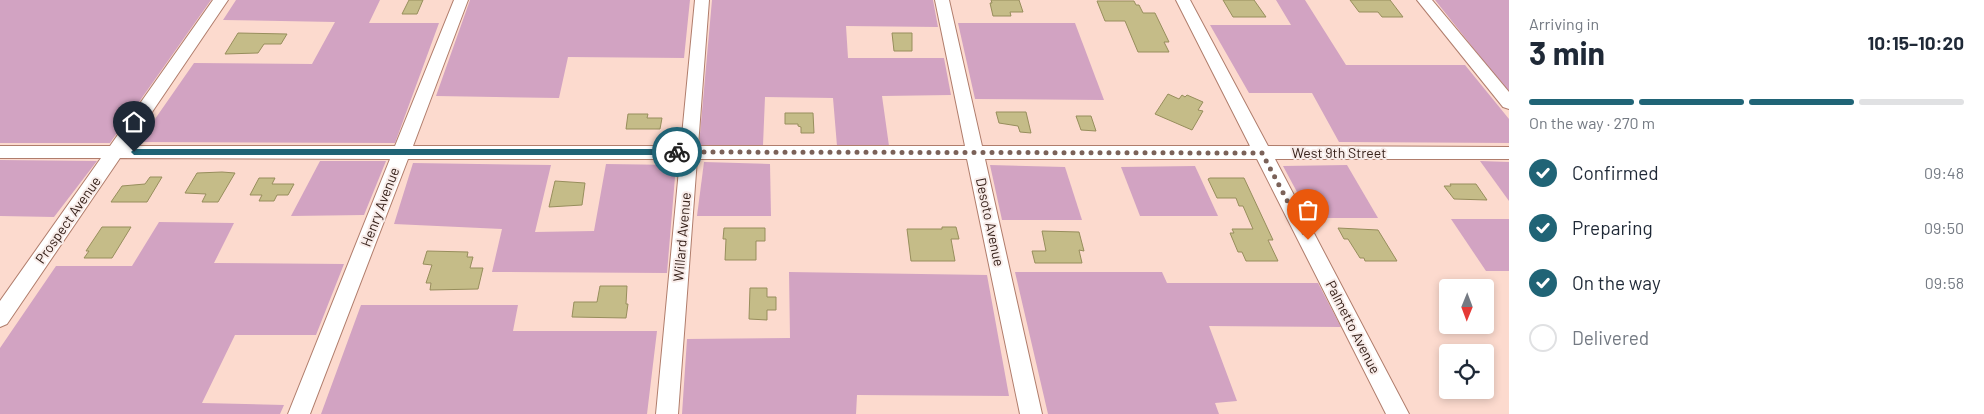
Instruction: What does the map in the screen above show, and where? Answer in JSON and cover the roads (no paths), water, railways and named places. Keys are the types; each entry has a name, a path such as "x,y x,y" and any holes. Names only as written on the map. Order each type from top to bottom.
{"street":[{"name":"Prospect Avenue","path":"0,318 221,0"},
{"name":"Henry Avenue","path":"299,414 461,0"},
{"name":"Willard Avenue","path":"667,414 702,0"},
{"name":"Desoto Avenue","path":"942,0 1031,414"},
{"name":"Palmetto Avenue","path":"1183,0 1398,414"},
{"path":"1424,0 1509,103"},
{"name":"West 9th Street","path":"0,152 1509,153"}]}
